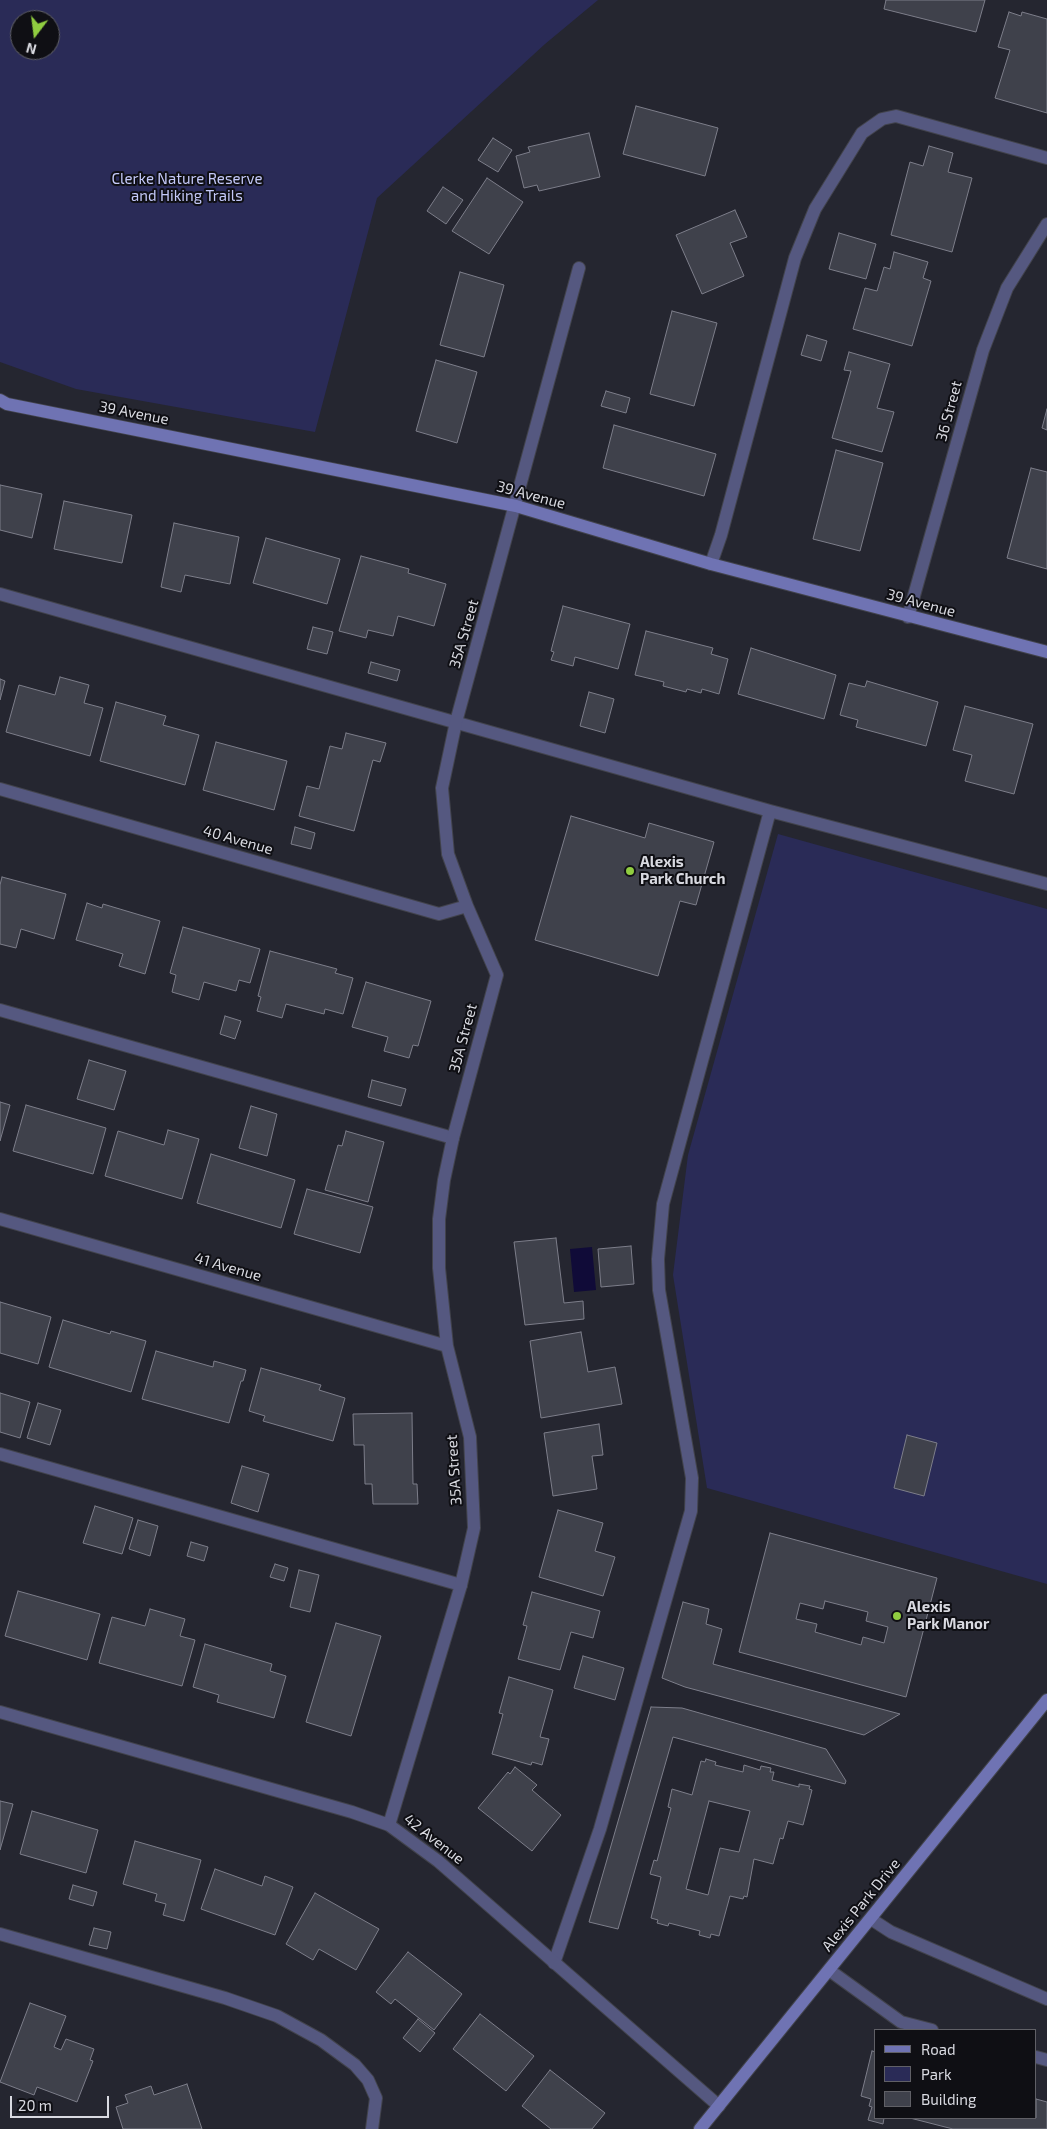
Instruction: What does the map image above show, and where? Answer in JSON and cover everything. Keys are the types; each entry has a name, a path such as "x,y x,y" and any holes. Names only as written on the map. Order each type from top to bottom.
{"street":[{"path":"711,564 721,534 795,258 816,209 862,133 882,119 896,116 1047,158"},
{"name":"36 Street","path":"908,617 983,350 1007,288 1047,224"},
{"name":"35A Street","path":"389,1825 461,1585 474,1528 470,1437 448,1346 439,1268 439,1219 444,1180 453,1138 497,975 467,906 448,854 442,788 456,722 579,268"},
{"name":"39 Avenue","path":"0,400 7,404 516,506 711,564 1047,652"},
{"path":"0,594 770,811 1047,884"},
{"name":"40 Avenue","path":"0,789 439,914 467,906"},
{"path":"554,1963 600,1829 692,1511 692,1478 659,1290 658,1259 663,1204 770,811"},
{"path":"0,1010 453,1138"},
{"name":"41 Avenue","path":"0,1219 448,1346"},
{"path":"0,1454 461,1585"},
{"name":"Alexis Park Drive","path":"700,2129 1047,1700"},
{"name":"42 Avenue","path":"0,1712 352,1812 389,1825 438,1861 719,2106"},
{"path":"871,1919 891,1932 1047,1999"},
{"path":"0,1934 225,1998 277,2016 321,2040 355,2065 368,2080 376,2098 372,2129"},
{"path":"830,1970 902,2022 928,2029"}],"green space":[{"name":"Clerke Nature Reserve and Hiking Trails","path":"0,0 598,0 545,44 377,198 315,432 76,389 0,362"},
{"path":"778,834 1047,909 1047,1584 707,1488 673,1275 688,1155"}],"shaded area":[{"path":"592,1247 596,1290 574,1292 570,1249"}],"building":[{"path":"886,0 985,0 976,32 884,9"},
{"path":"1009,12 1021,16 1022,12 1047,19 1047,113 995,98 1010,50 998,47"},
{"path":"636,106 718,128 705,176 623,154"},
{"path":"589,133 600,177 539,191 537,185 524,188 516,156 530,152 528,147"},
{"path":"493,138 512,150 498,172 478,160"},
{"path":"929,146 953,153 948,172 972,178 952,252 891,235 910,162 923,166"},
{"path":"487,178 523,202 489,254 452,231"},
{"path":"443,187 463,200 446,224 427,211"},
{"path":"735,210 747,237 730,243 744,276 702,294 676,235"},
{"path":"839,233 876,244 866,279 829,269"},
{"path":"894,252 928,262 923,278 931,281 912,346 853,329 865,288 877,291 884,267 890,269"},
{"path":"460,272 504,285 484,357 440,345"},
{"path":"672,311 717,323 694,406 650,394"},
{"path":"807,335 827,341 821,361 801,355"},
{"path":"849,352 890,364 877,408 894,412 882,452 832,438 851,371 844,370"},
{"path":"436,360 477,372 457,443 416,431"},
{"path":"606,391 630,398 626,413 601,406"},
{"path":"1047,409 1047,430 1042,428"},
{"path":"614,425 716,454 704,496 603,468"},
{"path":"836,450 883,463 860,551 813,539"},
{"path":"1031,468 1047,472 1047,569 1007,558"},
{"path":"0,485 42,494 32,538 0,530"},
{"path":"64,501 132,515 122,563 54,549"},
{"path":"174,523 239,537 230,584 185,575 181,592 161,587"},
{"path":"266,538 340,559 327,604 253,583"},
{"path":"361,556 409,569 408,573 446,584 434,626 398,616 393,636 368,630 366,638 339,631"},
{"path":"563,606 630,624 618,669 575,657 573,666 551,660 554,652 551,651"},
{"path":"313,627 333,632 327,654 307,649"},
{"path":"646,631 713,648 711,654 728,659 719,694 702,689 701,693 687,689 686,692 663,686 664,682 635,675"},
{"path":"751,648 836,675 824,719 738,694"},
{"path":"371,662 400,670 397,681 368,673"},
{"path":"60,677 89,685 84,703 103,708 90,756 6,732 19,685 55,695"},
{"path":"0,679 5,681 0,700"},
{"path":"867,681 938,702 926,746 856,727 858,720 840,715 849,683 865,687"},
{"path":"589,692 614,699 605,733 580,726"},
{"path":"116,702 166,716 163,725 199,735 185,785 100,761"},
{"path":"965,706 1033,724 1014,794 965,781 972,755 953,750"},
{"path":"346,733 386,743 380,762 373,760 354,831 299,816 307,786 319,789 330,746 342,749"},
{"path":"216,742 287,761 274,810 203,790"},
{"name":"Alexis Park Church","path":"571,816 645,838 649,823 714,842 696,905 680,901 658,976 535,940"},
{"path":"295,827 315,833 311,849 291,844"},
{"path":"2,877 66,894 54,939 21,929 16,948 0,944 0,885"},
{"path":"87,903 102,908 103,904 160,921 145,974 119,966 123,954 76,940"},
{"path":"183,927 260,949 250,983 239,980 236,991 204,982 199,1000 172,992 176,975 170,973"},
{"path":"270,951 337,969 335,973 353,978 343,1014 325,1009 324,1014 286,1004 282,1018 257,1011 261,997 258,996"},
{"path":"366,982 431,1001 418,1046 413,1045 409,1058 384,1051 388,1037 352,1027"},
{"path":"225,1016 241,1021 235,1039 220,1034"},
{"path":"89,1060 126,1071 114,1110 77,1099"},
{"path":"372,1080 406,1089 401,1106 368,1097"},
{"path":"0,1102 10,1105 0,1141"},
{"path":"26,1105 106,1128 93,1174 13,1151"},
{"path":"251,1106 277,1114 267,1156 239,1148"},
{"path":"168,1130 199,1139 182,1199 105,1176 118,1131 164,1145"},
{"path":"346,1131 384,1142 368,1202 325,1190 338,1145 342,1146"},
{"path":"211,1154 295,1180 281,1228 197,1203"},
{"path":"307,1189 373,1207 360,1253 294,1234"},
{"path":"556,1238 564,1303 583,1301 584,1319 525,1325 514,1242"},
{"path":"631,1246 634,1284 601,1287 598,1249"},
{"path":"0,1302 51,1317 38,1364 0,1353"},
{"path":"63,1320 110,1334 111,1331 146,1341 131,1392 49,1367"},
{"path":"581,1332 588,1372 615,1367 622,1404 541,1418 530,1341"},
{"path":"156,1351 213,1367 214,1361 246,1370 229,1423 142,1399"},
{"path":"261,1368 321,1385 319,1390 345,1398 333,1441 263,1421 265,1416 249,1411"},
{"path":"0,1393 30,1402 20,1438 0,1432"},
{"path":"38,1403 61,1410 50,1445 27,1438"},
{"path":"412,1413 413,1484 417,1484 418,1504 373,1504 372,1484 365,1484 364,1445 354,1445 353,1414"},
{"path":"599,1424 603,1455 592,1456 597,1489 553,1496 544,1433"},
{"path":"907,1435 937,1443 924,1496 894,1488"},
{"path":"242,1466 269,1474 258,1512 231,1503"},
{"path":"95,1506 133,1518 122,1554 83,1543"},
{"path":"558,1510 603,1523 595,1551 615,1557 603,1596 539,1577"},
{"path":"138,1520 158,1526 150,1556 129,1549"},
{"name":"Alexis Park Manor","path":"770,1533 937,1578 906,1697 739,1652","holes":["825,1601 868,1612 866,1621 888,1627 884,1643 863,1637 861,1645 815,1632 817,1624 796,1619 800,1603 823,1609"]},
{"path":"191,1542 208,1547 204,1561 187,1556"},
{"path":"275,1564 288,1568 284,1581 270,1577"},
{"path":"299,1570 319,1575 310,1612 290,1607"},
{"path":"18,1591 100,1614 87,1660 5,1636"},
{"path":"532,1592 600,1611 593,1638 571,1632 560,1670 518,1659 527,1626 523,1625"},
{"path":"683,1602 709,1609 706,1624 722,1629 713,1664 900,1714 864,1735 685,1687 662,1678"},
{"path":"150,1609 185,1619 180,1636 195,1640 182,1686 99,1663 112,1617 145,1626"},
{"path":"336,1623 381,1636 351,1736 306,1722"},
{"path":"205,1644 272,1664 270,1671 286,1676 274,1718 217,1702 219,1695 193,1687"},
{"path":"583,1656 624,1668 615,1700 574,1688"},
{"path":"509,1677 553,1690 540,1737 549,1739 542,1765 532,1762 531,1765 492,1754 503,1714 499,1713"},
{"path":"651,1707 682,1708 826,1749 846,1781 845,1784 673,1737 618,1929 589,1922"},
{"path":"706,1759 716,1762 715,1765 743,1772 744,1765 760,1770 761,1766 771,1768 770,1772 774,1772 772,1780 799,1787 799,1784 810,1786 809,1789 812,1790 803,1825 788,1821 783,1839 780,1838 773,1864 754,1859 747,1897 744,1896 743,1899 730,1896 719,1936 711,1934 710,1938 699,1935 700,1931 669,1923 668,1926 657,1923 658,1920 651,1918 661,1877 650,1874 654,1860 657,1861 671,1808 668,1807 672,1789 692,1795 701,1761 705,1762","holes":["709,1801 750,1811 739,1852 720,1848 708,1895 686,1889"]},
{"path":"515,1767 537,1785 532,1790 561,1815 532,1851 478,1808 508,1772 510,1774"},
{"path":"0,1801 13,1804 0,1850"},
{"path":"32,1811 98,1830 86,1873 20,1854"},
{"path":"135,1841 201,1860 184,1921 163,1915 166,1904 155,1901 157,1894 123,1884"},
{"path":"215,1869 262,1886 265,1876 293,1887 275,1935 201,1909"},
{"path":"73,1885 97,1892 93,1906 69,1899"},
{"path":"315,1893 379,1929 356,1970 319,1949 313,1960 286,1944"},
{"path":"94,1928 111,1932 107,1949 89,1945"},
{"path":"408,1952 462,1994 434,2030 395,1999 391,2004 376,1992"},
{"path":"30,2003 66,2016 54,2047 61,2050 66,2039 94,2049 90,2060 93,2061 77,2102 37,2087 34,2095 0,2082"},
{"path":"480,2014 534,2056 506,2091 453,2049"},
{"path":"418,2019 435,2033 420,2052 403,2038"},
{"path":"872,2051 874,2052 874,2119 884,2119 883,2124 868,2120 872,2107 869,2106 871,2099 861,2096"},
{"path":"550,2070 605,2113 592,2129 551,2129 522,2106"},
{"path":"187,2084 202,2129 123,2129 116,2107 128,2103 125,2095 151,2086 154,2095"},
{"path":"1037,2099 1047,2102 1047,2129 953,2129 914,2119 1037,2119"}],"place":[{"name":"Alexis Park Church","path":"630,871"},
{"name":"Alexis Park Manor","path":"897,1616"}]}
